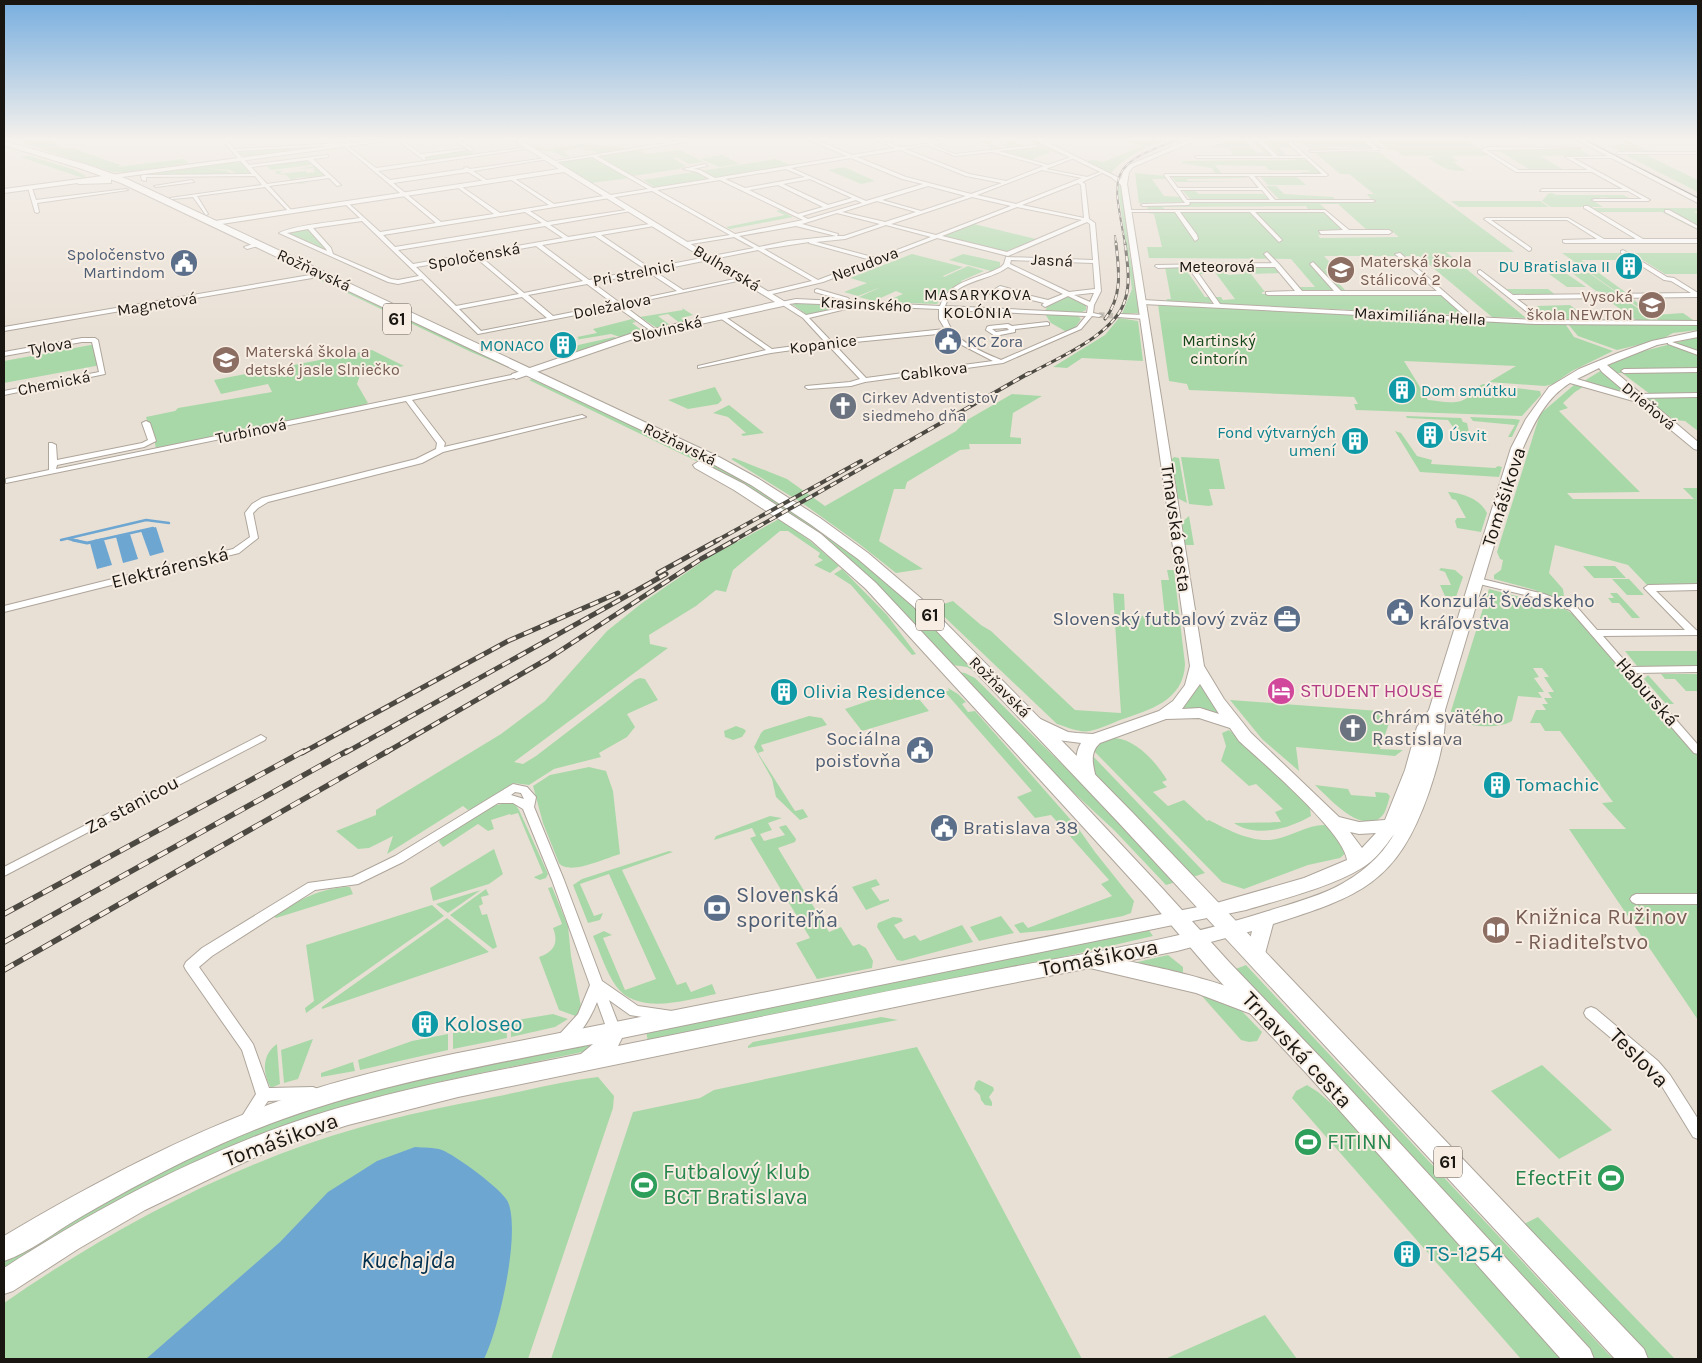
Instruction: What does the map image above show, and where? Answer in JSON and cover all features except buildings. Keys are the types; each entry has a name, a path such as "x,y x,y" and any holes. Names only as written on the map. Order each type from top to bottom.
{"main road":[{"name":"Rožňavská","path":"161,204 192,220 229,231 259,244 522,373 718,475 770,506 830,548 900,615 1177,917"},
{"name":"Rožňavská","path":"164,204 214,227 247,247 310,278 721,464 810,517 863,556 918,603 1088,778 1231,931"},
{"path":"214,227 290,211 343,204"},
{"name":"Bulharská","path":"620,204 784,303"},
{"name":"Trnavská cesta","path":"1128,204 1197,666 1210,690 1245,737 1333,820 1355,852 1356,863"},
{"path":"310,278 323,274"},
{"name":"Slovinská","path":"522,373 654,331 784,303"},
{"name":"Tomášikova","path":"4,1250 108,1188 176,1154 245,1124 335,1092 426,1069 1213,911 1310,883 1356,863 1381,841 1391,826 1413,770 1425,727 1437,710 1518,448 1531,419 1553,390 1583,371 1655,343 1698,334"},
{"name":"Tomášikova","path":"1647,346 1670,343 1684,337"},
{"name":"Drieňová","path":"1600,363 1698,447"},
{"path":"522,373 541,372 552,364"},
{"path":"1569,380 1640,399"},
{"path":"1164,714 1188,692 1194,680 1197,666"},
{"name":"Tomášikova","path":"4,1282 131,1205 213,1165 276,1138 392,1103 584,1062 1231,931 1342,892 1364,879 1385,860 1394,850 1409,822 1426,774 1440,721 1437,710"},
{"path":"1034,722 1067,737 1094,739 1164,714 1200,713 1234,724"},
{"path":"1088,778 1084,755 1086,748 1094,739"},
{"name":"Trnavská cesta","path":"1333,820 1359,828 1391,826"},
{"path":"1155,893 1175,907 1186,909 1194,906 1196,892 1227,902 1246,903"},
{"name":"Trnavská cesta","path":"1177,917 1580,1359"},
{"path":"1256,956 1264,920"},
{"name":"Trnavská cesta","path":"1231,931 1634,1359"},
{"path":"1087,960 1206,987 1262,1011"},
{"path":"614,1031 619,1041 639,1051"},
{"name":"Tomášikova","path":"584,1062 609,1044 614,1031"}],"street":[{"path":"35,204 38,212"},
{"path":"199,204 206,214"},
{"path":"283,204 290,211"},
{"path":"348,204 454,308"},
{"path":"416,204 440,224"},
{"path":"484,204 498,214"},
{"path":"378,234 562,204"},
{"path":"680,204 818,282"},
{"path":"771,204 808,221"},
{"path":"820,204 827,207"},
{"path":"797,216 839,204"},
{"path":"687,244 796,224 864,204"},
{"path":"890,204 922,212"},
{"name":"Pri strelnici","path":"454,308 804,240 844,237 948,204"},
{"path":"1010,204 1087,220 1092,223 1098,291 1091,305 1090,315"},
{"name":"Nerudova","path":"768,293 818,282 1021,204"},
{"path":"1085,204 1087,220"},
{"path":"1144,211 1144,205 1188,204"},
{"path":"1586,207 1642,241"},
{"path":"526,210 568,239"},
{"path":"395,250 630,210"},
{"path":"1129,211 1325,211 1348,232"},
{"path":"1176,211 1195,239"},
{"path":"1252,211 1279,240"},
{"path":"1667,211 1698,228"},
{"name":"Jasná","path":"837,212 1008,256 1096,262"},
{"path":"363,219 282,233 390,281 398,282 423,277"},
{"path":"1529,249 1486,219 1568,219 1604,241"},
{"path":"1001,362 978,352 948,331 942,316 945,299 954,290 978,276 1003,269 1007,265 1008,256 1087,220"},
{"name":"Spoločenská","path":"412,266 654,224"},
{"path":"796,224 844,237"},
{"path":"309,227 329,249 331,255"},
{"path":"1321,232 1389,232"},
{"path":"596,234 682,292"},
{"path":"804,240 875,259"},
{"path":"1565,241 1698,241"},
{"path":"247,247 259,244"},
{"path":"537,244 654,331"},
{"path":"1519,249 1538,249"},
{"path":"1512,298 1698,295 1672,279 1666,279 1623,252"},
{"path":"1267,254 1300,292"},
{"path":"1398,254 1471,318"},
{"path":"476,255 551,318"},
{"path":"1314,264 1340,293"},
{"path":"1007,265 1091,305"},
{"name":"Meteorová","path":"1158,266 1277,265"},
{"path":"1190,266 1218,306"},
{"path":"1480,272 1543,322"},
{"name":"Magnetová","path":"4,329 310,278"},
{"name":"Doležalova","path":"454,308 480,332 744,279"},
{"path":"799,286 866,304"},
{"path":"802,301 813,297 817,291"},
{"path":"1068,334 1048,324 1040,312 1043,306 1068,294 1098,291"},
{"path":"1268,293 1442,293"},
{"path":"1015,294 1049,302"},
{"name":"Krasinského","path":"784,303 802,301 1099,315"},
{"name":"Maximiliána Hella","path":"1143,302 1543,322 1698,323"},
{"path":"784,303 805,317 864,380"},
{"path":"805,317 849,306"},
{"name":"Cablkova","path":"808,387 851,384 864,380 1001,362 1068,334 1079,328 1090,315"},
{"path":"1120,316 1145,317"},
{"path":"722,317 771,351"},
{"path":"1011,328 1048,324"},
{"name":"Kopanice","path":"700,367 771,351 948,331"},
{"name":"Tylova","path":"4,354 82,340 96,340 103,373"},
{"path":"1670,343 1698,353"},
{"path":"1624,371 1698,370"},
{"name":"Chemická","path":"4,392 103,373"},
{"name":"Turbínová","path":"9,481 408,399 522,373"},
{"name":"Turbínová","path":"493,381 522,373"},
{"path":"1640,399 1698,396"},
{"path":"408,399 440,440 440,450"},
{"name":"Elektrárenská","path":"4,609 236,551 254,538 249,513 255,506 265,500 420,461 440,450 582,417"},
{"path":"54,463 144,445 152,441 146,423"},
{"path":"52,445 53,472"},
{"name":"Haburská","path":"1478,581 1566,604 1573,608 1698,751"},
{"path":"1696,633 1648,588 1698,587"},
{"name":"Haburská","path":"1596,633 1696,633"},
{"path":"1628,670 1698,669"},
{"name":"Za stanicou","path":"4,872 261,738"},
{"path":"264,1095 248,1048 191,966 207,952 312,886 354,881 400,859 494,799 508,794 528,807 558,880 614,1031"},
{"path":"1636,900 1698,899"},
{"path":"560,1042 584,1017 597,984"},
{"name":"Tomášikova","path":"597,984 626,1006 638,1012 693,1015"},
{"name":"Teslova","path":"1591,1013 1653,1066 1665,1079 1698,1132"},
{"name":"Tomášikova","path":"245,1124 264,1095 335,1092"}],"green space":[{"path":"1120,204 1124,204 1131,251 1129,252 1139,313 1122,314 1132,289"},
{"path":"1189,204 1449,204 1514,252 1446,252 1526,318 1492,317 1419,256 1324,256 1335,268 1325,269 1346,291 1301,292 1297,287 1315,287 1291,259 1149,258 1147,247 1162,247 1154,214 1148,213 1147,205 1190,205","holes":["1320,204 1338,204 1369,232 1393,232 1399,237 1320,238 1318,235 1351,234","1306,206 1308,209 1164,209 1163,207"]},
{"path":"1454,204 1544,204 1549,207 1459,207"},
{"path":"1546,204 1598,204 1603,207 1551,207"},
{"path":"1589,208 1698,208 1698,211 1694,212 1698,214 1698,230 1662,212 1597,212"},
{"path":"780,210 793,217 730,229 726,227 785,215 776,211"},
{"path":"974,224 1036,239 1005,252 942,236"},
{"path":"308,229 325,249 321,249 286,233"},
{"path":"1562,253 1622,253 1627,256 1625,257 1629,260 1581,260 1628,294 1621,295"},
{"path":"1628,253 1698,253 1698,274 1665,274"},
{"path":"912,254 963,267 944,277 968,266 984,271 961,281 948,291 937,304 884,302 903,294 896,291 874,301 859,297 881,287 858,296 844,292 867,283 850,278"},
{"path":"963,254 1000,262 1000,268 991,271 949,260"},
{"path":"1221,266 1228,275 1241,274 1239,271 1227,271 1223,266 1276,268 1282,273 1251,274 1265,292 1262,292 1262,294 1431,293 1442,295 1465,315 1221,304 1214,297 1221,297 1223,300 1235,299 1214,271 1203,271 1205,274 1198,274 1195,269 1197,267"},
{"path":"1165,267 1179,267 1190,270 1193,274 1189,274 1205,297 1209,297 1212,302 1168,301 1166,299 1171,299"},
{"path":"1572,273 1589,273 1620,295 1596,291"},
{"path":"1549,274 1567,274 1586,287 1567,287"},
{"path":"321,277 518,369 514,370 471,352 318,279"},
{"path":"1506,289 1548,289 1557,296 1515,295"},
{"path":"1067,296 1086,305 1086,310 1080,313 1045,311 1048,305"},
{"path":"1628,296 1655,315 1683,313 1693,320 1658,320 1623,297"},
{"path":"1621,297 1656,320 1636,320 1606,299"},
{"path":"792,304 849,305 807,315"},
{"name":"Martinský cintorín","path":"1158,305 1566,325 1574,337 1613,351 1572,371 1553,384 1545,386 1489,382 1516,366 1404,361 1428,400 1449,402 1464,400 1483,384 1540,391 1541,395 1522,416 1356,410 1354,404 1358,404 1354,397 1189,390 1187,384 1169,381"},
{"path":"1570,305 1590,320 1542,318 1529,308 1539,308 1537,306"},
{"path":"682,308 693,315 681,318 684,321 703,318 680,323 668,314 658,316 670,325 657,328 640,317 683,310"},
{"path":"1045,314 1078,316 1081,319 1074,329 1065,331 1051,323"},
{"path":"1119,318 1138,321 1143,361 1082,358 1067,368 1053,367 1105,335"},
{"path":"632,319 636,322 632,323 643,331 620,337 611,334 569,341 579,339 577,337 597,333 593,329"},
{"path":"1567,323 1691,323 1698,325 1698,330 1673,333 1662,339 1617,350 1578,336"},
{"path":"1698,337 1698,431 1685,421 1674,420 1644,397 1654,397 1622,373 1616,373 1606,366 1644,351"},
{"path":"616,338 566,356 556,350"},
{"path":"96,344 101,365 4,383 4,361"},
{"path":"372,350 404,366 360,375 357,384 368,403 359,407 156,449 152,428 149,428 146,417 175,411 178,408 272,392 268,384 221,394 214,380"},
{"path":"1602,370 1633,397 1584,381"},
{"path":"532,379 700,458 781,503 819,528 890,583 979,674 967,667 952,665 863,572 719,472 529,380"},
{"path":"1574,385 1583,387 1563,403 1568,408 1559,411 1640,492 1567,493 1573,499 1694,499 1683,488 1698,488 1698,586 1648,586 1628,565 1555,545 1549,573 1563,589 1564,596 1554,598 1535,590 1494,579 1494,575 1501,570 1503,560 1500,559 1497,552 1540,414"},
{"path":"715,387 722,400 718,404 688,409 668,400"},
{"path":"1012,394 1042,396 1013,413 1010,437 1021,438 1021,444 969,444 970,449 960,450 907,482 905,489 894,489 879,541 923,569 896,573 805,505 731,459 734,458 787,479 825,506 956,431 967,420"},
{"path":"729,405 764,433 743,436 741,434 746,433 728,417 713,413"},
{"path":"1406,416 1461,418 1463,422 1467,423 1470,437 1459,436 1448,420 1407,418"},
{"path":"1470,417 1520,420 1512,437 1508,437 1515,425 1473,421"},
{"path":"1395,431 1401,433 1417,456 1432,460 1431,464 1495,468 1498,466 1502,467 1499,477 1420,472"},
{"path":"1174,457 1179,458 1187,503 1177,498 1171,460"},
{"path":"1181,457 1219,459 1225,489 1209,489 1213,505 1189,504"},
{"path":"1448,492 1476,500 1484,508 1487,513 1481,532 1457,528 1455,521 1457,518 1466,518 1456,500 1452,499"},
{"path":"1189,516 1194,545 1184,545 1181,523"},
{"path":"779,519 809,540 839,566 830,573 814,565 823,560 818,557 820,553 788,531 780,531 733,570 726,592 716,590 696,606 649,635 650,644 668,648 514,762 523,764 536,756 635,680 645,679 658,700 627,714 635,727 627,737 599,753 601,757 554,769 529,785 513,783 485,804 468,810 463,806 387,854 393,836 369,848 358,849 336,831 376,815 376,810 501,734 545,701 607,631 642,603 709,557"},
{"path":"1583,566 1615,566 1626,578 1594,578"},
{"path":"1441,568 1455,570 1463,577 1456,597 1445,596 1440,585 1451,585 1445,572 1439,570"},
{"path":"842,569 887,615 916,654 912,655 851,585 834,574"},
{"path":"1167,570 1174,570 1185,664 1183,677 1172,695 1153,708 1090,731 1077,730 1057,724 934,607 953,601 991,631 1075,710 1121,713 1113,593 1124,594 1125,615 1165,617 1161,580 1169,580"},
{"path":"1612,579 1629,579 1644,595 1627,595"},
{"path":"1489,589 1563,608 1578,617 1698,756 1698,1020 1569,829 1626,829 1602,803 1613,802 1560,731 1545,731 1540,723 1530,723 1536,710 1546,710 1542,704 1548,704 1544,698 1552,698 1548,692 1554,692 1544,677 1549,677 1542,668 1533,668 1539,677 1534,678 1544,692 1538,692 1542,698 1518,696 1512,721 1506,724 1483,726 1453,720 1451,711"},
{"path":"1610,593 1617,593 1640,618 1632,618 1619,603 1612,603 1608,598 1614,598"},
{"path":"1625,651 1698,651 1698,666 1637,666"},
{"path":"958,672 975,678 1099,801 1176,882 1166,885 1114,830 1031,753"},
{"path":"1661,674 1698,674 1698,691 1686,691 1675,679 1665,679"},
{"path":"1648,675 1674,704 1666,704 1644,679"},
{"path":"1199,684 1220,713 1199,709 1180,709"},
{"path":"909,687 929,711 862,731 845,709"},
{"path":"948,688 966,702 962,704 968,712 975,711 1078,828 1134,901 1131,913 1053,930 1020,933 1014,925 1023,922 1028,928 1112,896 1101,884 1109,880 1051,815 1035,818 1017,797 1032,791 944,691 949,691"},
{"path":"1230,700 1393,712 1380,749 1403,750 1395,756 1296,747 1299,771 1262,739"},
{"path":"809,716 822,718 827,725 761,745 764,751 758,753 795,811 803,809 808,817 800,820 776,797 772,779 754,747 764,730"},
{"path":"736,726 746,731 742,737 733,740 725,737 724,731"},
{"path":"1229,730 1309,801 1311,816 1293,825 1262,831 1243,828 1234,823 1281,822 1275,812 1283,809 1256,784 1249,786 1221,761 1226,746 1222,733"},
{"path":"1115,738 1138,747 1157,766 1167,780 1162,782 1167,787 1153,792 1168,806 1184,800 1207,821 1209,820 1241,835 1259,840 1288,836 1318,825 1332,827 1347,852 1340,858 1308,865 1244,889 1222,882 1093,750 1097,744"},
{"path":"1089,752 1205,873 1193,877 1089,767"},
{"path":"589,767 606,771 613,791 620,854 579,867 564,867 559,863 543,823 533,786 550,775"},
{"path":"1315,785 1348,789 1351,795 1376,797 1375,792 1387,793 1390,796 1386,810 1381,817 1373,821 1364,821 1345,812"},
{"path":"507,803 515,804 519,810 548,874 546,878 540,880 534,877 543,873 518,813 491,820 494,829 488,831 478,824 443,847 439,842 441,838 491,806"},
{"path":"770,816 782,818 768,823 772,830 760,834 764,841 785,835 779,827 786,825 796,839 795,842 778,848 829,932 841,927 853,946 859,944 866,948 873,961 872,968 817,979 796,943 810,938 750,838 756,836 752,828 714,840 716,836"},
{"path":"494,849 503,874 489,884 433,901 430,888"},
{"path":"669,851 673,852 622,870 677,985 686,982 691,992 712,984 716,994 663,1004 636,1001 625,995 612,980 593,936 604,931 612,935 603,938 625,990 656,979 609,874 580,884 594,916 603,913 600,920 588,923 573,885 582,879"},
{"path":"876,879 880,885 871,888 880,901 889,899 889,901 866,910 852,887"},
{"path":"350,887 353,894 276,918 273,916 315,894 334,888"},
{"path":"552,887 568,926 571,956 581,1006 578,1017 559,1010 539,957 552,950 555,942 553,928 562,924 548,888"},
{"path":"486,889 489,895 481,897 483,904 479,906 482,915 487,914 497,947 493,949 450,915"},
{"path":"481,890 448,913 436,904"},
{"path":"432,905 444,916 306,1013 305,1008 314,1001 306,945"},
{"path":"1001,916 1014,933 979,941 970,927"},
{"path":"893,917 901,918 903,921 894,925 904,939 915,935 920,941 962,925 973,942 902,961 897,960 877,927 878,923"},
{"path":"447,918 489,952 322,1009 322,1007"},
{"path":"1148,929 1153,936 995,973 648,1043 646,1030"},
{"path":"1168,955 1183,967 1183,973 1133,963"},
{"path":"1246,965 1613,1359 1594,1359 1233,970"},
{"path":"1201,995 1238,1007 1262,1032 1257,1041 1241,1040"},
{"path":"553,1014 568,1019 555,1027 511,1037 511,1021"},
{"path":"881,1017 898,1020 748,1048 753,1042"},
{"path":"506,1022 507,1038 453,1049 453,1033"},
{"path":"448,1034 448,1050 360,1070 358,1060 412,1041"},
{"path":"313,1039 298,1079 284,1083 281,1050"},
{"path":"597,1040 592,1050 443,1081 401,1094 40,1251 4,1274 4,1258 11,1253 189,1155 331,1099"},
{"path":"277,1044 280,1084 271,1088 266,1076 265,1064 268,1053"},
{"path":"917,1047 1082,1359 551,1359 633,1112 700,1098 714,1090"},
{"path":"353,1062 355,1071 321,1077 321,1073"},
{"path":"1542,1065 1612,1130 1559,1159 1491,1091"},
{"path":"598,1077 614,1096 613,1108 528,1359 4,1359 4,1303 86,1250 174,1201 265,1160 375,1123 546,1086"},
{"path":"979,1080 993,1087 994,1090 989,1097 992,1106 985,1105 980,1095 974,1089 976,1082"},
{"path":"1307,1085 1341,1112 1563,1359 1521,1359 1292,1098 1296,1091"},
{"path":"1538,1217 1675,1359 1644,1359 1518,1227"},
{"path":"1265,1315 1297,1359 1165,1359"}],"water":[{"path":"156,527 164,552 150,556 141,531"},
{"path":"130,534 138,559 123,563 116,537"},
{"path":"104,540 112,565 97,569 90,543"},
{"name":"Kuchajda","path":"415,1147 436,1148 448,1153 488,1181 508,1202 512,1235 510,1257 502,1304 484,1359 146,1359 280,1242 328,1192 377,1161"}],"waterway":[{"path":"61,540 146,520 169,523"},
{"path":"95,541 153,528"},
{"path":"69,539 78,541"},
{"path":"73,540 87,543 101,540"}],"tunnel":[{"path":"1099,315 1120,316"}],"railway":[{"path":"1118,204 1125,244"},
{"path":"1115,236 1116,244"},
{"path":"1105,319 1111,310 1117,292 1119,273 1116,243"},
{"path":"1027,375 1098,335 1119,313 1125,300 1128,286 1125,243"},
{"path":"733,541 1029,373"},
{"path":"716,541 861,461"},
{"path":"658,573 718,540"},
{"path":"385,753 549,658 701,559 735,540"},
{"path":"345,753 666,574"},
{"path":"302,753 508,641 618,593"},
{"path":"4,914 304,751"},
{"path":"4,942 347,751"},
{"path":"4,970 388,751"}],"place":[{"name":"Spoločenstvo Martindom","path":"184,263"},
{"name":"DU Bratislava II","path":"1629,266"},
{"name":"Materská škola Stálicová 2","path":"1341,270"},
{"name":"Vysoká škola NEWTON","path":"1652,305"},
{"name":"KC Zora","path":"948,341"},
{"name":"MONACO","path":"563,345"},
{"name":"Materská škola a detské jasle Slniečko","path":"226,360"},
{"name":"Dom smútku","path":"1402,390"},
{"name":"Cirkev Adventistov siedmeho dňa","path":"843,406"},
{"name":"Úsvit","path":"1430,435"},
{"name":"Fond výtvarných umení","path":"1355,441"},
{"name":"Konzulát Švédskeho kráľovstva","path":"1400,612"},
{"name":"Slovenský futbalový zväz","path":"1287,619"},
{"name":"STUDENT HOUSE","path":"1281,691"},
{"name":"Olivia Residence","path":"784,692"},
{"name":"Chrám svätého Rastislava","path":"1353,728"},
{"name":"Sociálna poisťovňa","path":"920,750"},
{"name":"Tomachic","path":"1497,785"},
{"name":"Bratislava 38","path":"944,828"},
{"name":"Slovenská sporiteľňa","path":"717,908"},
{"name":"Knižnica Ružinov - Riaditeľstvo","path":"1496,930"},
{"name":"Koloseo","path":"425,1024"},
{"name":"FITINN","path":"1308,1142"},
{"name":"EfectFit","path":"1611,1178"},
{"name":"Futbalový klub BCT Bratislava","path":"644,1185"},
{"name":"TS-1254","path":"1407,1254"}],"district":[{"name":"MASARYKOVA KOLÓNIA","path":"978,303"}]}
